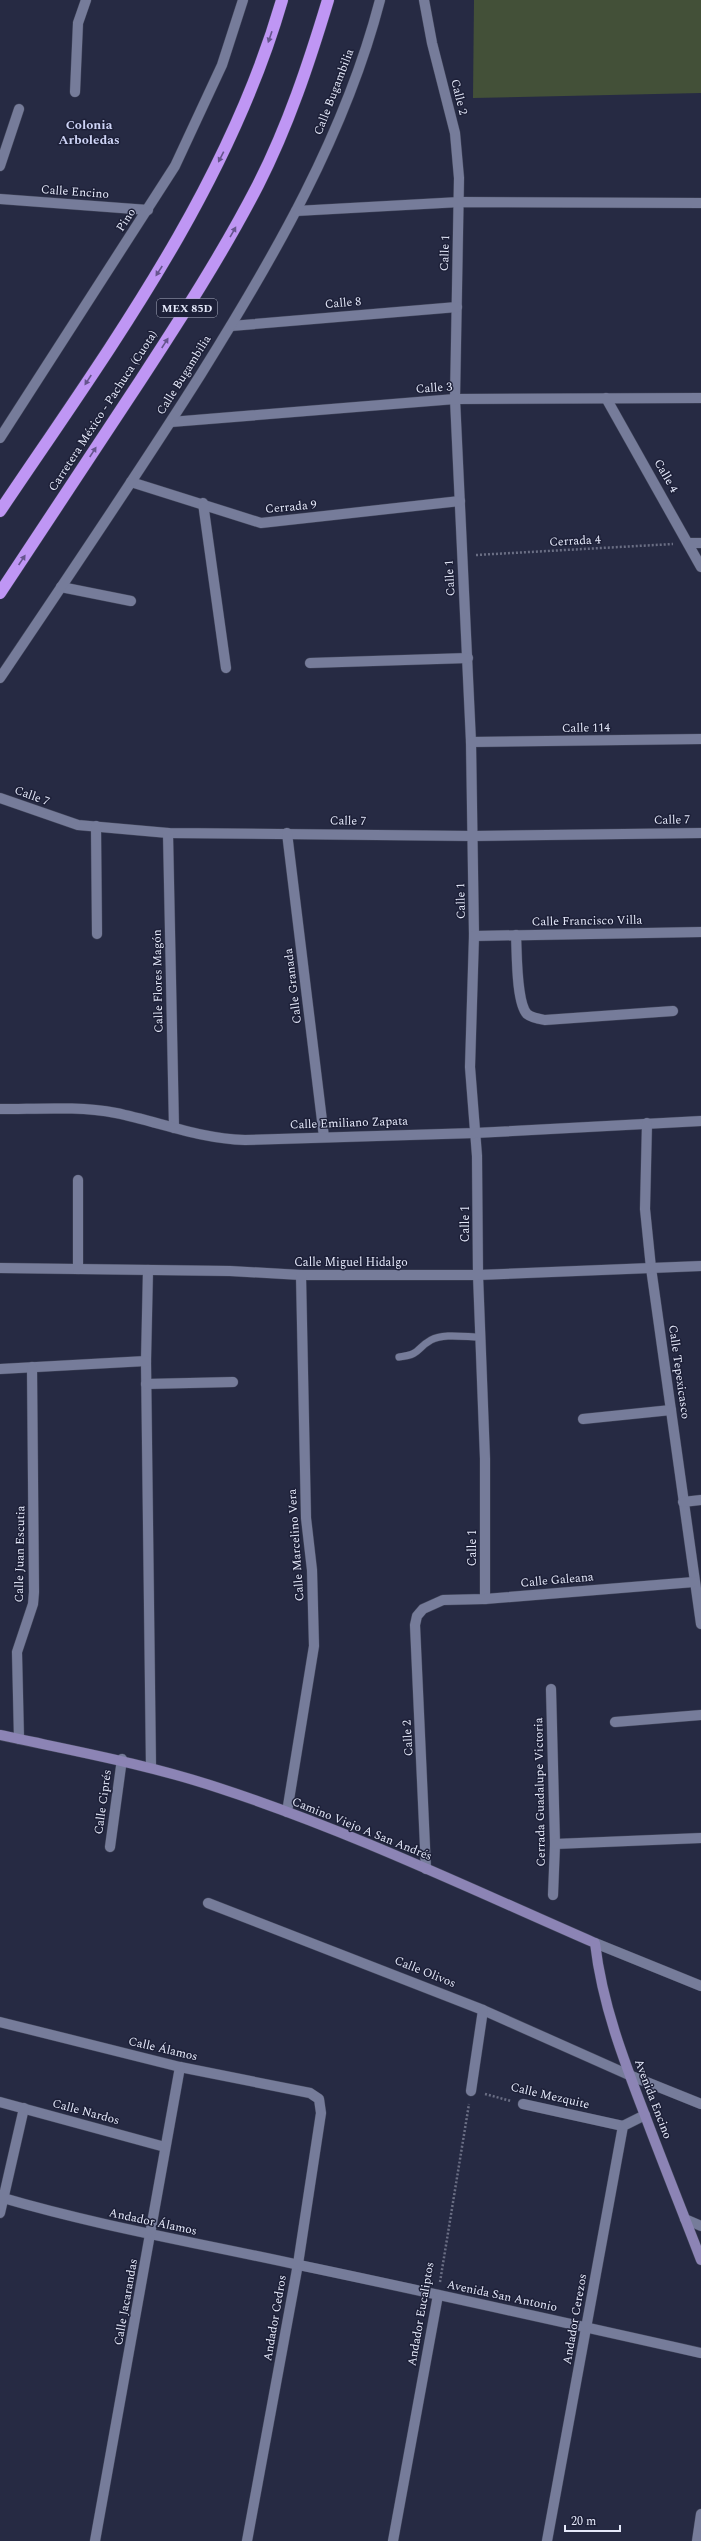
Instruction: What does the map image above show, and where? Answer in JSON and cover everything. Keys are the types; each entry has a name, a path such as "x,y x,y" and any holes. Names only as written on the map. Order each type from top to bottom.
{"highway":[{"name":"MEX 85D","path":"0,511 143,296 193,213 246,103 282,0"},
{"name":"Carretera México - Pachuca (Cuota)","path":"0,592 176,326 234,230 258,184 288,118 312,54 328,0"}],"main road":[{"name":"Camino Viejo A San Andrés","path":"0,1734 122,1759 151,1767 287,1812 426,1869 595,1943"},
{"name":"Avenida Encino","path":"595,1943 598,1964 610,2017 629,2075 701,2260"}],"street":[{"path":"75,92 78,23 86,0"},
{"name":"Pino","path":"0,438 175,166 222,65 242,0"},
{"name":"Calle Bugambilia","path":"0,678 171,422 231,326 296,211 349,93 380,0"},
{"name":"Calle 2","path":"424,0 432,43 455,133 460,202"},
{"path":"0,166 19,109"},
{"name":"Calle Encino","path":"0,199 148,210"},
{"path":"296,211 460,202 701,203"},
{"name":"Calle 1","path":"460,202 454,399 471,742 474,936 470,1067 475,1133 478,1274 485,1459 486,1599"},
{"name":"Calle 8","path":"231,326 457,307"},
{"name":"Calle 4","path":"606,398 701,567"},
{"name":"Calle 3","path":"171,422 454,399 701,398"},
{"name":"Cerrada 9","path":"131,482 203,503 261,523 460,501"},
{"path":"203,503 226,668"},
{"path":"689,544 701,543"},
{"path":"61,587 131,601"},
{"path":"310,663 468,658"},
{"name":"Calle 114","path":"471,742 701,739"},
{"name":"Calle 7","path":"0,798 78,825 168,833 473,836 701,833"},
{"path":"96,826 97,934"},
{"name":"Calle Flores Magón","path":"168,833 174,1128"},
{"name":"Calle Granada","path":"287,833 324,1137"},
{"name":"Calle Francisco Villa","path":"474,936 701,932"},
{"path":"516,935 521,1002 528,1014 535,1018 544,1020 673,1011"},
{"name":"Calle Emiliano Zapata","path":"0,1109 90,1110 116,1113 219,1139 475,1133 701,1121"},
{"name":"Calle Tepexicasco","path":"647,1124 645,1208 651,1268 701,1624"},
{"path":"78,1180 78,1269"},
{"name":"Calle Miguel Hidalgo","path":"0,1268 148,1270 301,1275 478,1274 701,1266"},
{"path":"148,1270 146,1384 151,1767"},
{"name":"Calle Marcelino Vera","path":"287,1812 314,1646 312,1570 306,1518 301,1275"},
{"path":"0,1368 146,1361"},
{"name":"Calle Juan Escutia","path":"19,1739 17,1652 34,1604 32,1367"},
{"path":"146,1384 233,1382"},
{"path":"582,1419 671,1410"},
{"path":"683,1502 701,1500"},
{"name":"Calle Galeana","path":"423,1609 443,1600 486,1599 694,1582"},
{"name":"Calle 2","path":"423,1609 417,1616 415,1625 426,1869"},
{"name":"Cerrada Guadalupe Victoria","path":"551,1689 555,1844 553,1895"},
{"path":"615,1722 701,1715"},
{"name":"Calle Ciprés","path":"110,1847 122,1759"},
{"path":"555,1844 701,1838"},
{"name":"Calle Olivos","path":"208,1903 483,2010 629,2075 701,2104"},
{"name":"Camino Viejo A San Andrés","path":"595,1943 701,1986"},
{"path":"471,2090 483,2010"},
{"name":"Calle Álamos","path":"0,2022 180,2067 310,2093 319,2099"},
{"name":"Calle Jacarandas","path":"95,2541 180,2067"},
{"name":"Andador Cedros","path":"247,2541 298,2264 321,2113 319,2099"},
{"name":"Calle Nardos","path":"0,2102 165,2147"},
{"name":"Calle Mezquite","path":"523,2104 623,2126"},
{"path":"0,2213 2,2198 24,2108"},
{"path":"623,2126 645,2115"},
{"name":"Andador Cerezos","path":"546,2541 587,2327 623,2126"},
{"name":"Andador Álamos","path":"2,2198 69,2217 298,2264"},
{"path":"685,2219 701,2226"},
{"name":"Avenida San Antonio","path":"298,2264 701,2353"},
{"name":"Andador Eucaliptos","path":"393,2541 438,2295"},
{"path":"697,2541 701,2514"}],"lane":[{"path":"399,1357 416,1354 431,1340 439,1338 480,1337"}],"path":[{"name":"Cerrada 4","path":"462,556 689,544"},
{"name":"Calle Mezquite","path":"471,2090 523,2104"},
{"name":"Andador Eucaliptos","path":"438,2295 471,2090"}],"green space":[{"path":"474,0 701,0 701,93 473,98"}],"district":[{"name":"Colonia Arboledas","path":"89,132"}]}
